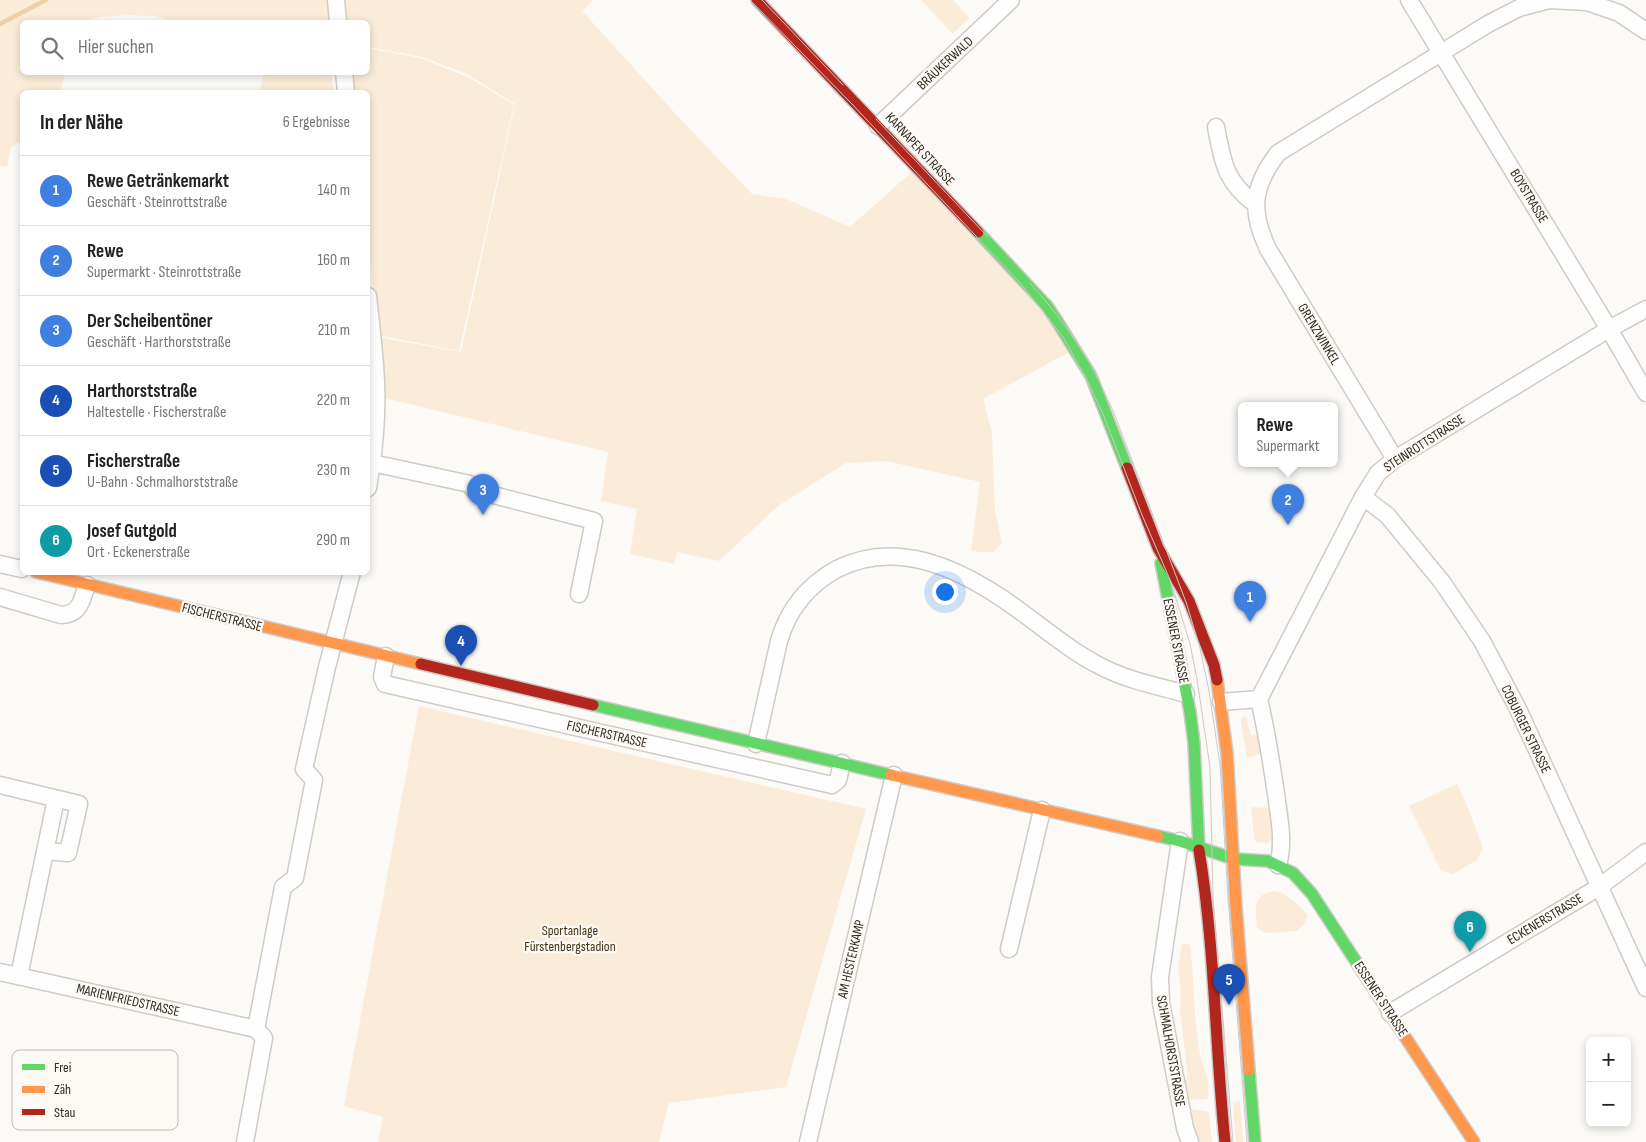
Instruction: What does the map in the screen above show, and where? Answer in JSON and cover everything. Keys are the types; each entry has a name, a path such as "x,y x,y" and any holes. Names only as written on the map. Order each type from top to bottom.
{"main road":[{"name":"KARNAPER STRASSE","path":"757,0 1022,278 1057,322"},
{"name":"ESSENER STRASSE","path":"1057,322 1091,376 1158,548 1189,601 1214,665 1221,702 1227,753 1234,859"},
{"name":"ESSENER STRASSE","path":"1158,548 1194,743 1199,848 1234,859 1268,861 1293,873 1312,894 1474,1142"},
{"name":"FISCHERSTRASSE","path":"48,575 756,744 1180,841 1199,848"},
{"path":"1199,848 1207,897 1219,1081 1225,1142"},
{"path":"1234,859 1236,907 1255,1142"}],"street":[{"path":"336,0 338,20"},
{"name":"BRÄUKERWALD","path":"878,126 1011,0"},
{"name":"BOYSTRASSE","path":"1409,0 1646,393"},
{"name":"GRENZWINKEL","path":"1395,458 1268,249 1259,231 1255,204 1260,183 1269,165 1278,153 1488,24 1519,8 1549,0 1587,2 1619,13 1646,31"},
{"path":"344,75 346,90"},
{"path":"1216,127 1228,175 1241,194 1255,204"},
{"name":"STEINROTTSTRASSE","path":"1259,699 1363,497 1378,473 1395,458 1609,329 1646,309"},
{"path":"370,318 376,384 376,415 370,476"},
{"path":"372,463 470,484 474,490 594,521 579,594"},
{"name":"COBURGER STRASSE","path":"1363,497 1386,516 1442,582 1482,641 1518,710 1646,988"},
{"path":"756,744 779,641 791,611 804,595 831,572 846,564 882,555 902,556 921,560 968,578 1005,600 1056,639 1102,667 1152,685 1186,694"},
{"path":"0,564 20,569"},
{"path":"245,1142 264,1038 256,1029 283,887 295,878 314,780 304,769 351,575"},
{"path":"0,597 61,615 71,614 79,607 86,585"},
{"name":"FISCHERSTRASSE","path":"386,656 382,677 385,684 832,785 838,780 842,763"},
{"path":"1221,702 1259,699 1269,743 1281,834 1278,866"},
{"name":"AM HESTERKAMP","path":"808,1142 894,775"},
{"path":"0,785 79,804 68,854 46,851"},
{"path":"19,976 56,799"},
{"path":"1009,949 1042,810"},
{"name":"SCHMALHORSTSTRASSE","path":"1180,841 1167,924 1160,986 1168,1042 1185,1128 1190,1142"},
{"name":"ECKENERSTRASSE","path":"1390,1012 1598,887 1646,852"},
{"name":"MARIENFRIEDSTRASSE","path":"0,972 256,1029"}],"green space":[{"path":"0,0 593,0 582,11 752,194 786,199 850,227 916,168 1075,349 983,399 992,432 995,511 1002,543 993,552 971,550 980,482 886,461 846,463 778,506 719,561 677,552 674,564 630,554 637,509 601,501 608,452 380,397 377,337 461,352 515,104 467,74 422,57 370,47 370,20 170,20 155,16 129,15 86,20 20,20 20,75 64,75 61,90 20,90 20,143 11,148 7,167 0,165"},
{"path":"921,0 953,0 969,18 953,34"},
{"path":"370,48 420,58 468,77 514,105 459,351 377,335 370,260 370,90 352,90 349,75 370,75"},
{"path":"264,75 331,75 334,90 260,90"},
{"name":"Sportanlage Fürstenbergstadion","path":"419,706 866,809 786,1087 669,1103 659,1142 378,1142 383,1117 344,1106"},
{"path":"1246,716 1251,735 1259,734 1261,754 1247,758 1241,723 1242,718"},
{"path":"1457,784 1483,848 1477,860 1453,874 1441,871 1409,806"},
{"path":"1251,807 1269,808 1273,830 1272,840 1267,843 1256,842 1254,838"},
{"path":"1275,891 1289,897 1308,915 1305,923 1297,931 1266,933 1257,928 1256,909 1258,899 1267,893"},
{"path":"1182,943 1190,945 1196,1027 1200,1054 1208,1083 1207,1099 1186,1100 1183,1089 1188,1075 1180,1012 1181,990 1178,969"},
{"path":"1240,1101 1243,1142 1236,1142 1233,1102"},
{"path":"1191,1109 1209,1112 1212,1142 1198,1142"}],"waterway":[{"path":"0,24 46,0"}],"tram line":[{"path":"750,0 852,104 1021,284 1063,337 1086,378 1103,414 1142,515 1171,582 1190,644 1197,679 1210,767 1213,897 1233,1142"},
{"path":"762,0 843,85"},
{"path":"876,119 988,237"},
{"path":"1030,283 1070,333 1103,389 1114,413 1186,602 1200,648 1209,691 1220,764 1247,1142"}],"traffic: fast":[{"path":"978,232 1047,306 1057,321 1091,376 1127,468"},
{"path":"1161,563 1190,712 1194,743 1199,850"},
{"path":"593,705 891,775"},
{"path":"1158,836 1180,841 1234,859 1268,861 1293,873 1312,894 1396,1023"},
{"path":"1249,1070 1255,1142"}],"traffic: slow":[{"path":"49,575 421,664"},
{"path":"1217,680 1227,753 1236,907 1249,1070"},
{"path":"891,775 1158,836"},
{"path":"1396,1023 1474,1142"}],"traffic: jam":[{"path":"757,0 978,232"},
{"path":"1127,468 1158,548 1189,601 1214,665 1217,680"},
{"path":"421,664 593,705"},
{"path":"1199,850 1212,959 1225,1142"}],"place":[{"name":"Der Scheibentöner","path":"483,515"},
{"name":"Rewe","path":"1288,525"},
{"name":"Rewe Getränkemarkt","path":"1250,622"},
{"name":"Harthorststraße","path":"461,666"},
{"name":"Josef Gutgold","path":"1470,952"},
{"name":"Fischerstraße","path":"1229,1005"}]}
